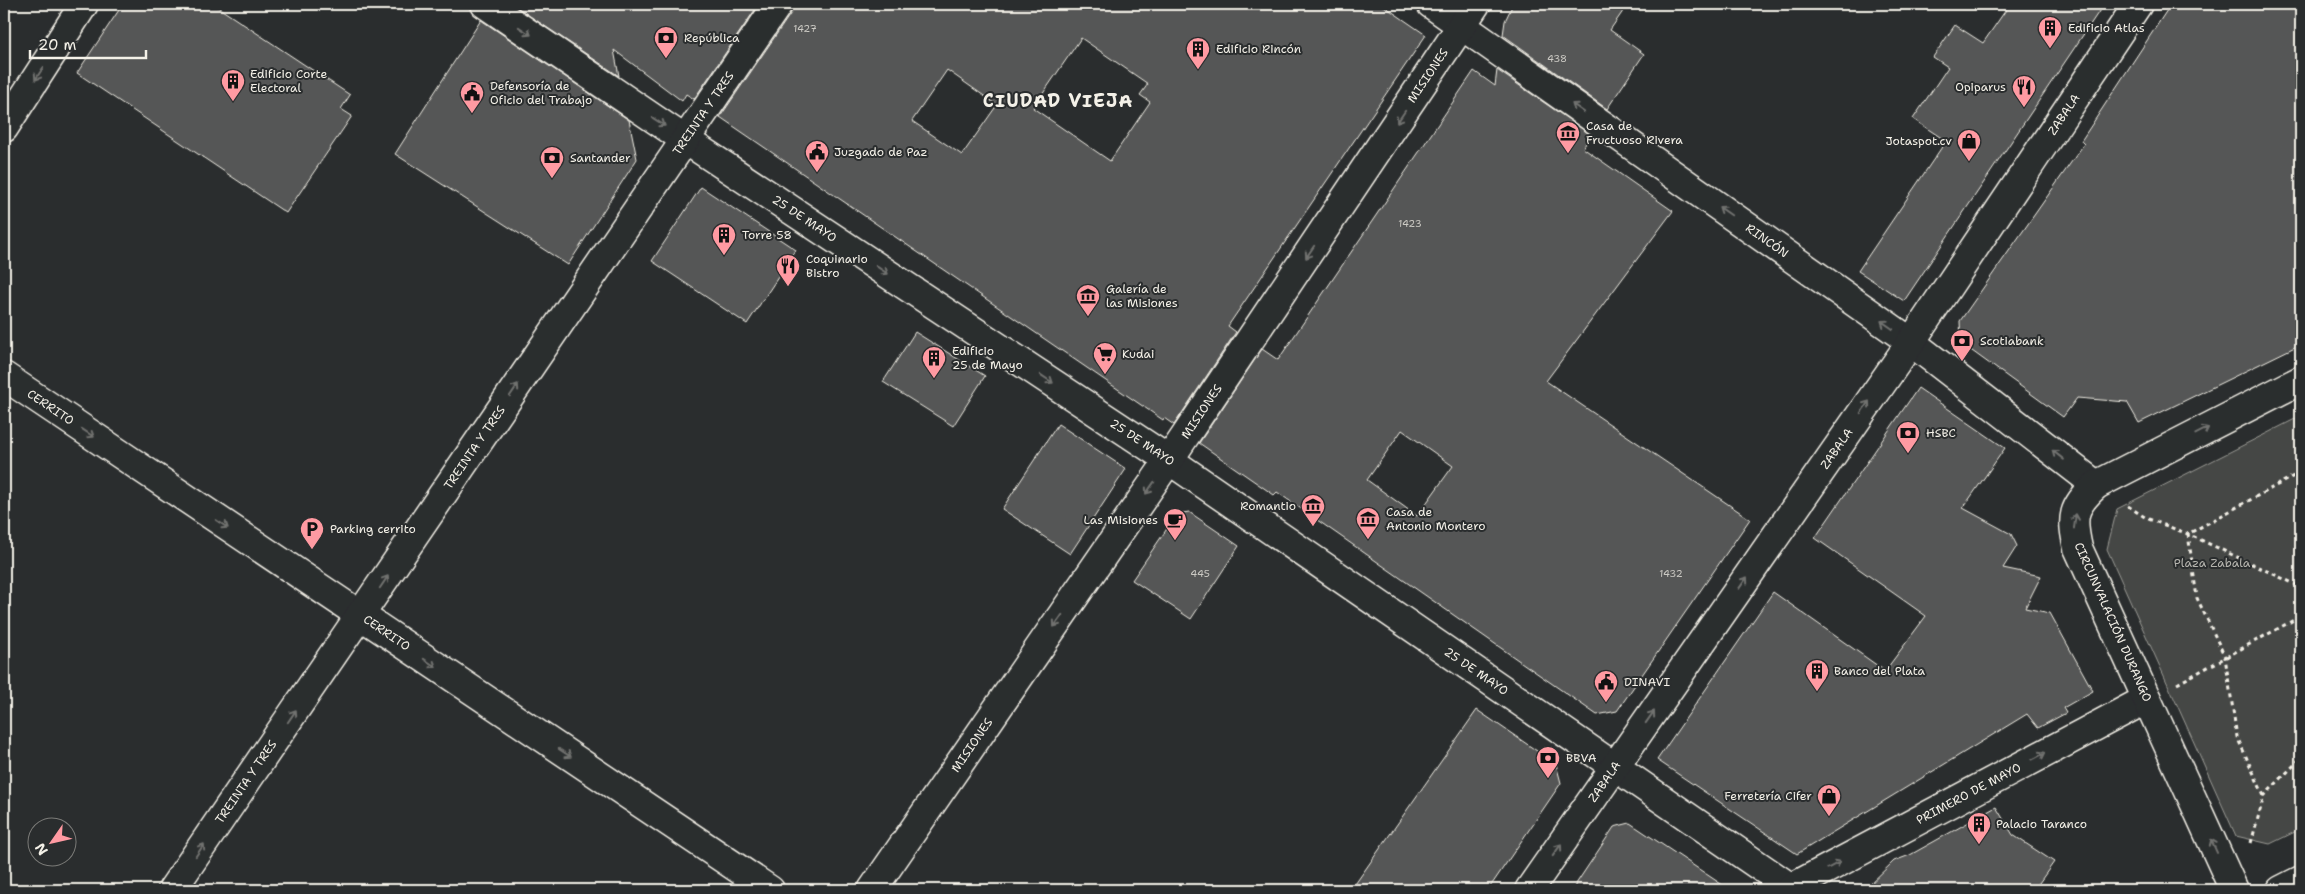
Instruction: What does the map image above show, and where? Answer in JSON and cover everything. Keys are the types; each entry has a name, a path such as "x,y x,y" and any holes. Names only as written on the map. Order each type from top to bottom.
{"street":[{"path":"4,128 84,4"},
{"name":"25 DE MAYO","path":"484,4 684,140 1169,460 1614,768 1793,889"},
{"name":"TREINTA Y TRES","path":"172,890 778,4"},
{"name":"RINCÓN","path":"1431,4 1469,15 1911,342 2096,485"},
{"name":"ZABALA","path":"1529,890 1911,342 2138,4"},
{"name":"MISIONES","path":"872,890 1169,460 1469,15"},
{"name":"CERRITO","path":"4,376 360,617 770,890"},
{"name":"CIRCUNVALACIÓN DURANGO","path":"2234,890 2078,548 2073,524 2080,500 2096,485 2301,380"},
{"name":"PRIMERO DE MAYO","path":"1793,889 2147,699"},
{"path":"2281,890 2301,880"}],"path":[{"path":"2188,534 2301,472"},
{"path":"2096,485 2146,518 2188,534 2301,587"},
{"path":"2188,534 2197,598 2225,657 2237,737 2264,796"},
{"path":"2147,699 2301,616"},
{"path":"2251,848 2264,796 2301,758"}],"green space":[{"name":"Plaza Zabala","path":"2301,416 2301,829 2270,844 2236,836 2107,549 2117,509"}],"building":[{"name":"Edificio Corte Electoral","path":"123,4 213,4 350,95 341,109 352,116 286,213 77,73"},
{"name":"República","path":"512,4 759,4 694,99 686,94 682,101 614,50 619,76"},
{"path":"793,4 1381,4 1426,35 1228,326 1236,332 1174,425 1164,418 1163,420 720,117 791,13","holes":["1081,38 1148,84 1140,95 1150,102 1110,161 1033,108","947,70 997,105 962,155 912,121"]},
{"path":"1513,4 1628,4 1610,30 1644,54 1607,109 1503,35 1505,21"},
{"path":"2010,4 2104,4 1904,301 1858,271 1946,141 1913,119 1948,67 1933,57 1955,25 1983,43"},
{"path":"2171,4 2301,4 2301,344 2139,423 2127,402 2077,398 2063,417 1961,343 1960,321 2084,144 2081,141"},
{"path":"481,20 629,120 637,159 568,265 395,154"},
{"path":"1497,70 1591,135 1583,148 1673,211 1546,381 1750,519 1617,711 1597,715 1277,492 1274,495 1199,443 1262,349 1278,360 1474,71 1495,86","holes":["1402,430 1453,466 1417,516 1367,480"]},
{"name":"Torre 58","path":"701,187 796,250 747,324 652,261"},
{"name":"Edificio 25 de Mayo","path":"915,332 985,376 953,426 883,382"},
{"path":"1918,388 2005,448 1963,508 2011,534 2017,546 2003,568 2041,576 2025,608 2050,613 2093,691 2063,708 2066,713 2038,728 2027,714 1797,854 1657,760 1773,592 1885,671 1926,616 1815,538"},
{"path":"1058,424 1126,469 1070,554 1002,509"},
{"path":"1189,512 1239,546 1191,619 1132,580 1177,514"},
{"path":"1477,710 1556,764 1561,783 1488,890 1351,890"},
{"name":"Palacio Taranco","path":"1996,807 2013,835 2054,862 2034,890 1864,890 1894,861 1910,855"},
{"path":"1630,823 1730,890 1572,890 1614,827"}],"place":[{"name":"Edificio Atlas","path":"2050,49"},
{"name":"República","path":"666,59"},
{"name":"Edificio Rincón","path":"1198,70"},
{"name":"Edificio Corte Electoral","path":"233,102"},
{"name":"Opiparus","path":"2024,108"},
{"name":"Defensoría de Oficio del Trabajo","path":"472,114"},
{"name":"Casa de Fructuoso Rivera","path":"1568,154"},
{"name":"Jotaspot.cv","path":"1969,162"},
{"name":"Juzgado de Paz","path":"817,173"},
{"name":"Santander","path":"552,179"},
{"name":"Torre 58","path":"724,256"},
{"name":"Coquinario Bistro","path":"788,287"},
{"name":"Galería de las Misiones","path":"1088,317"},
{"name":"Scotiabank","path":"1962,362"},
{"name":"Kudai","path":"1105,375"},
{"name":"Edificio 25 de Mayo","path":"934,379"},
{"name":"HSBC","path":"1908,454"},
{"name":"Romantio","path":"1313,527"},
{"name":"Casa de Antonio Montero","path":"1368,540"},
{"name":"Las Misiones","path":"1175,541"},
{"name":"Parking cerrito","path":"312,550"},
{"name":"Banco del Plata","path":"1817,692"},
{"name":"DINAVI","path":"1606,703"},
{"name":"BBVA","path":"1548,779"},
{"name":"Ferretería Cifer","path":"1829,817"},
{"name":"Palacio Taranco","path":"1979,845"}],"district":[{"name":"CIUDAD VIEJA","path":"1058,101"}]}
